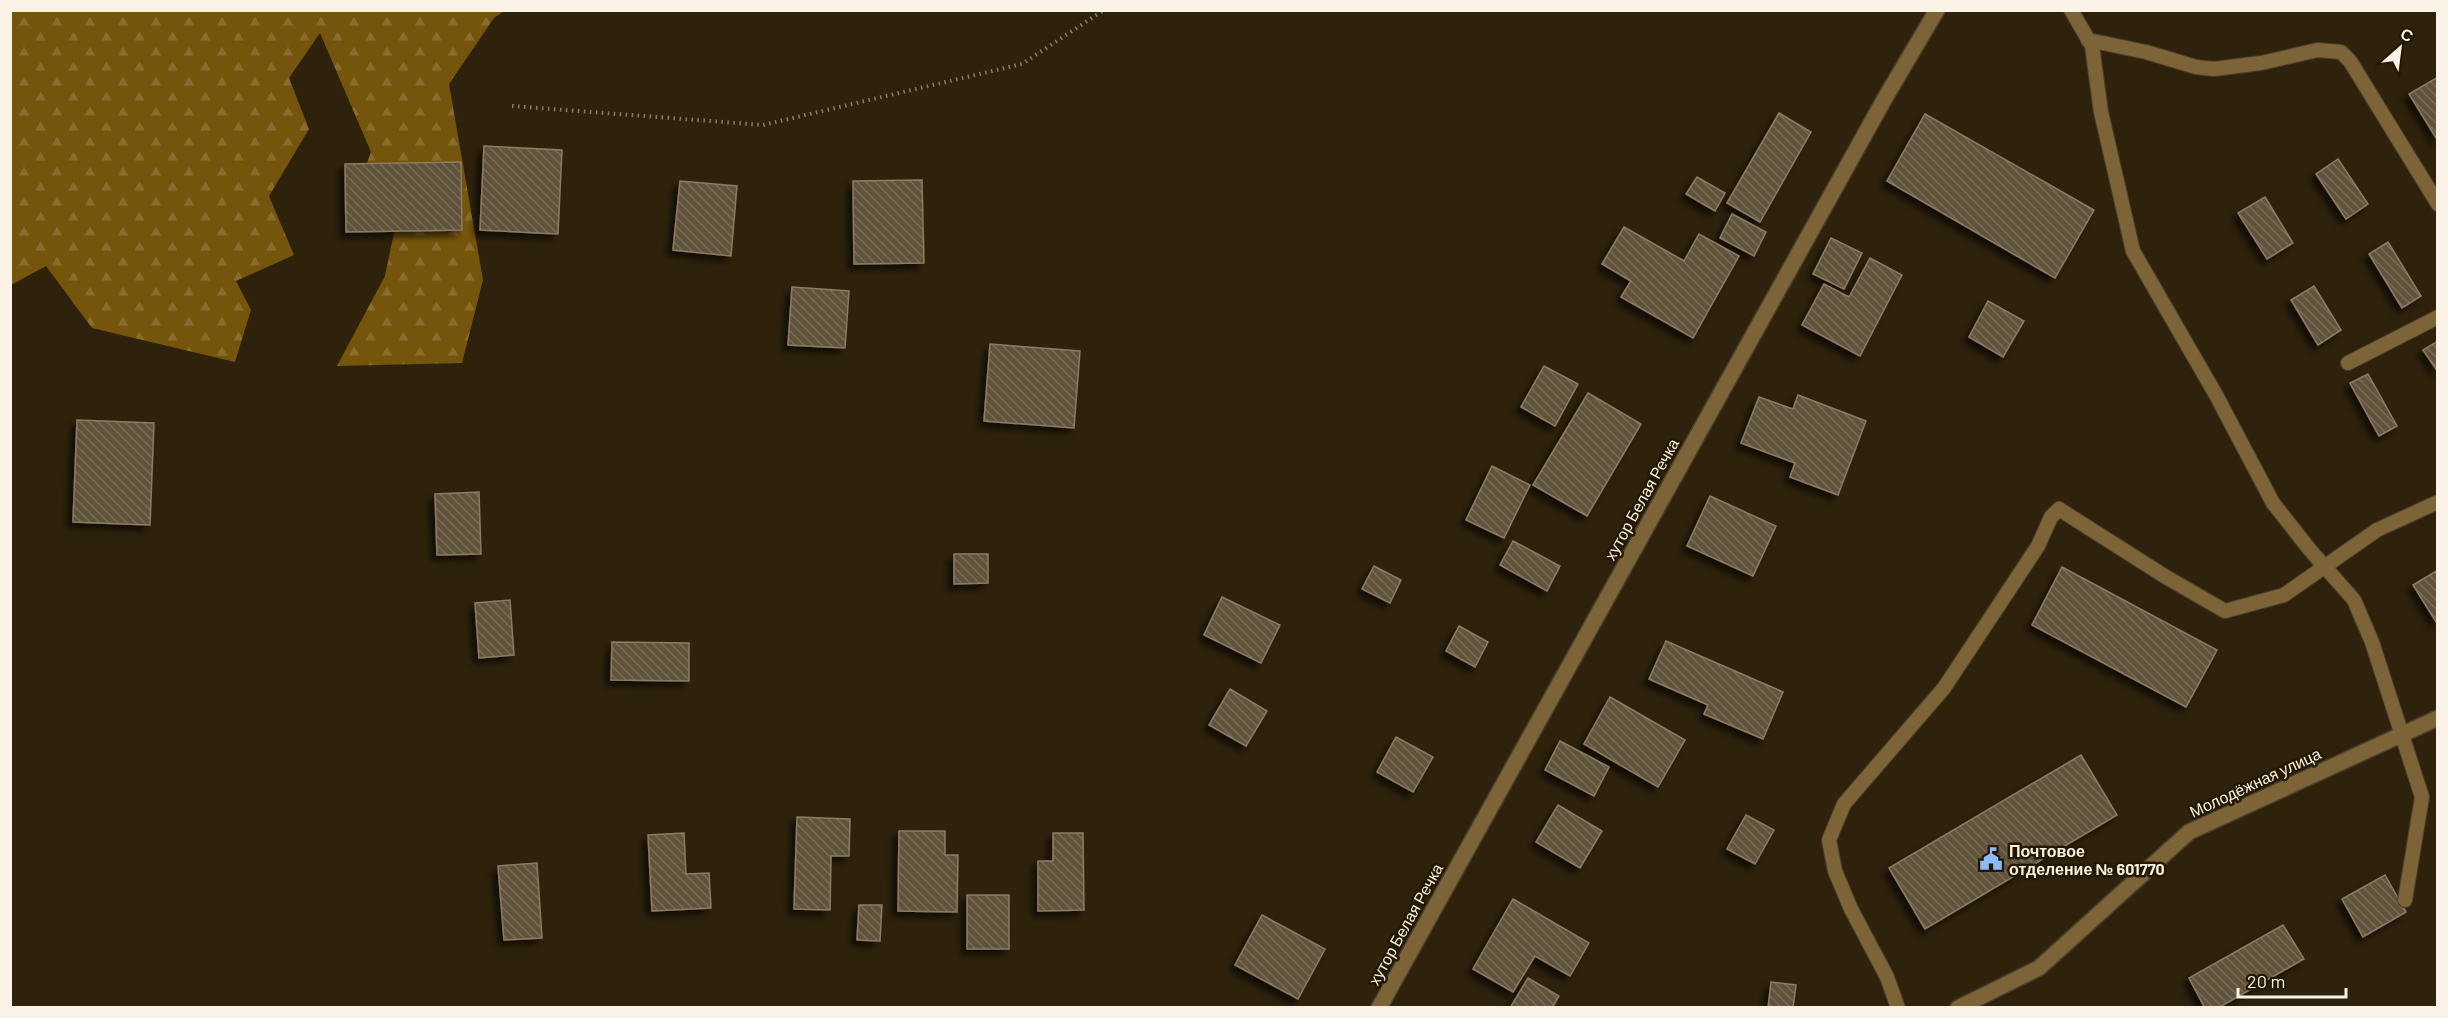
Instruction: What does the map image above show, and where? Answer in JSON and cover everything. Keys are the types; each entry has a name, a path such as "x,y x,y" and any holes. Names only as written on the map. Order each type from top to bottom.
{"street":[{"name":"хутор Белая Речка","path":"1379,1008 1885,98 1937,10"},
{"name":"Молодёжная улица","path":"1958,1008 2039,968 2189,832 2438,718"}],"lane":[{"path":"2071,10 2092,46 2101,112 2133,251 2216,395 2273,504 2354,600 2372,642 2422,797 2405,900"},
{"path":"2088,40 2146,52 2196,67 2214,69 2261,63 2318,50 2341,52 2350,62 2438,204"},
{"path":"2348,363 2438,317"},
{"path":"1898,1008 1887,977 1851,909 1835,871 1829,840 1844,804 1944,688 2038,546 2051,517 2059,509 2166,577 2225,611 2284,595 2377,530 2438,502"}],"path":[{"path":"512,106 763,125 1022,64 1104,10"}],"green space":[{"path":"11,11 504,11 494,18 449,84 483,280 462,363 337,366 385,276 397,218 353,202 371,152 320,33 289,78 309,129 269,196 294,255 236,281 251,310 235,362 92,328 46,266 11,285"}],"building":[{"path":"2438,77 2438,141 2409,94"},
{"path":"1779,113 1811,132 1760,222 1727,203"},
{"path":"1925,114 2094,210 2055,278 1887,181"},
{"path":"484,146 562,150 558,234 480,230"},
{"path":"2338,159 2368,204 2346,219 2316,174"},
{"path":"461,162 462,230 346,232 345,164"},
{"path":"1697,177 1725,193 1715,211 1686,194"},
{"path":"922,180 924,263 854,264 853,181"},
{"path":"680,181 737,186 731,256 673,250"},
{"path":"2265,197 2293,243 2267,259 2238,213"},
{"path":"1732,214 1766,232 1754,256 1720,238"},
{"path":"1624,227 1684,261 1699,234 1739,256 1693,338 1621,297 1631,281 1602,264"},
{"path":"1831,238 1862,253 1844,289 1813,274"},
{"path":"2388,242 2421,296 2402,308 2369,254"},
{"path":"1870,258 1902,275 1860,356 1802,325 1824,284 1849,297"},
{"path":"2314,286 2341,330 2318,345 2291,300"},
{"path":"792,287 849,291 845,348 788,345"},
{"path":"1988,301 2024,321 2003,357 1969,337"},
{"path":"2438,341 2438,372 2423,350"},
{"path":"990,344 1080,351 1074,428 984,421"},
{"path":"1544,366 1578,384 1555,426 1521,407"},
{"path":"2368,374 2397,426 2379,436 2350,383"},
{"path":"1588,393 1641,424 1587,516 1533,485"},
{"path":"1798,395 1866,421 1838,495 1790,477 1795,463 1741,443 1759,397 1793,409"},
{"path":"77,420 154,423 150,525 73,522"},
{"path":"1492,466 1530,485 1504,538 1466,520"},
{"path":"479,492 481,554 437,555 435,494"},
{"path":"1710,496 1776,526 1753,576 1687,546"},
{"path":"1513,541 1560,566 1547,591 1500,565"},
{"path":"954,554 988,554 988,583 954,584"},
{"path":"1374,566 1401,580 1390,603 1362,589"},
{"path":"2062,567 2217,650 2186,707 2032,625"},
{"path":"2438,570 2438,625 2413,585"},
{"path":"1222,597 1280,625 1261,663 1204,635"},
{"path":"510,600 514,655 479,658 475,603"},
{"path":"1459,626 1488,642 1475,667 1446,651"},
{"path":"1666,641 1783,692 1763,739 1704,714 1708,705 1649,679"},
{"path":"612,642 689,643 689,681 611,680"},
{"path":"1230,689 1267,711 1246,746 1209,725"},
{"path":"1610,697 1685,740 1658,787 1584,744"},
{"path":"1396,737 1433,757 1413,792 1377,772"},
{"path":"1560,741 1609,767 1594,796 1545,770"},
{"path":"2081,755 2117,815 1925,929 1889,868"},
{"path":"1558,805 1602,831 1580,868 1536,842"},
{"path":"1746,815 1774,830 1755,864 1727,849"},
{"path":"797,817 850,819 849,856 831,856 830,910 794,909"},
{"path":"899,831 945,831 945,855 958,855 957,912 898,911"},
{"path":"684,833 686,874 709,873 711,908 652,911 648,835"},
{"path":"1053,833 1083,833 1084,910 1038,911 1038,861 1053,861"},
{"path":"537,863 542,938 504,940 498,866"},
{"path":"2385,875 2406,912 2363,937 2342,899"},
{"path":"967,895 1009,895 1009,949 967,949"},
{"path":"1513,899 1589,943 1570,976 1535,956 1513,992 1473,969"},
{"path":"859,905 882,905 880,941 857,940"},
{"path":"1262,915 1325,949 1298,999 1235,965"},
{"path":"2283,925 2304,959 2218,1008 2205,1008 2189,978"},
{"path":"1528,978 1559,996 1552,1008 1510,1008"},
{"path":"1771,982 1796,985 1793,1008 1768,1008"}],"place":[{"name":"Почтовое отделение № 601770","path":"1991,859"}]}
